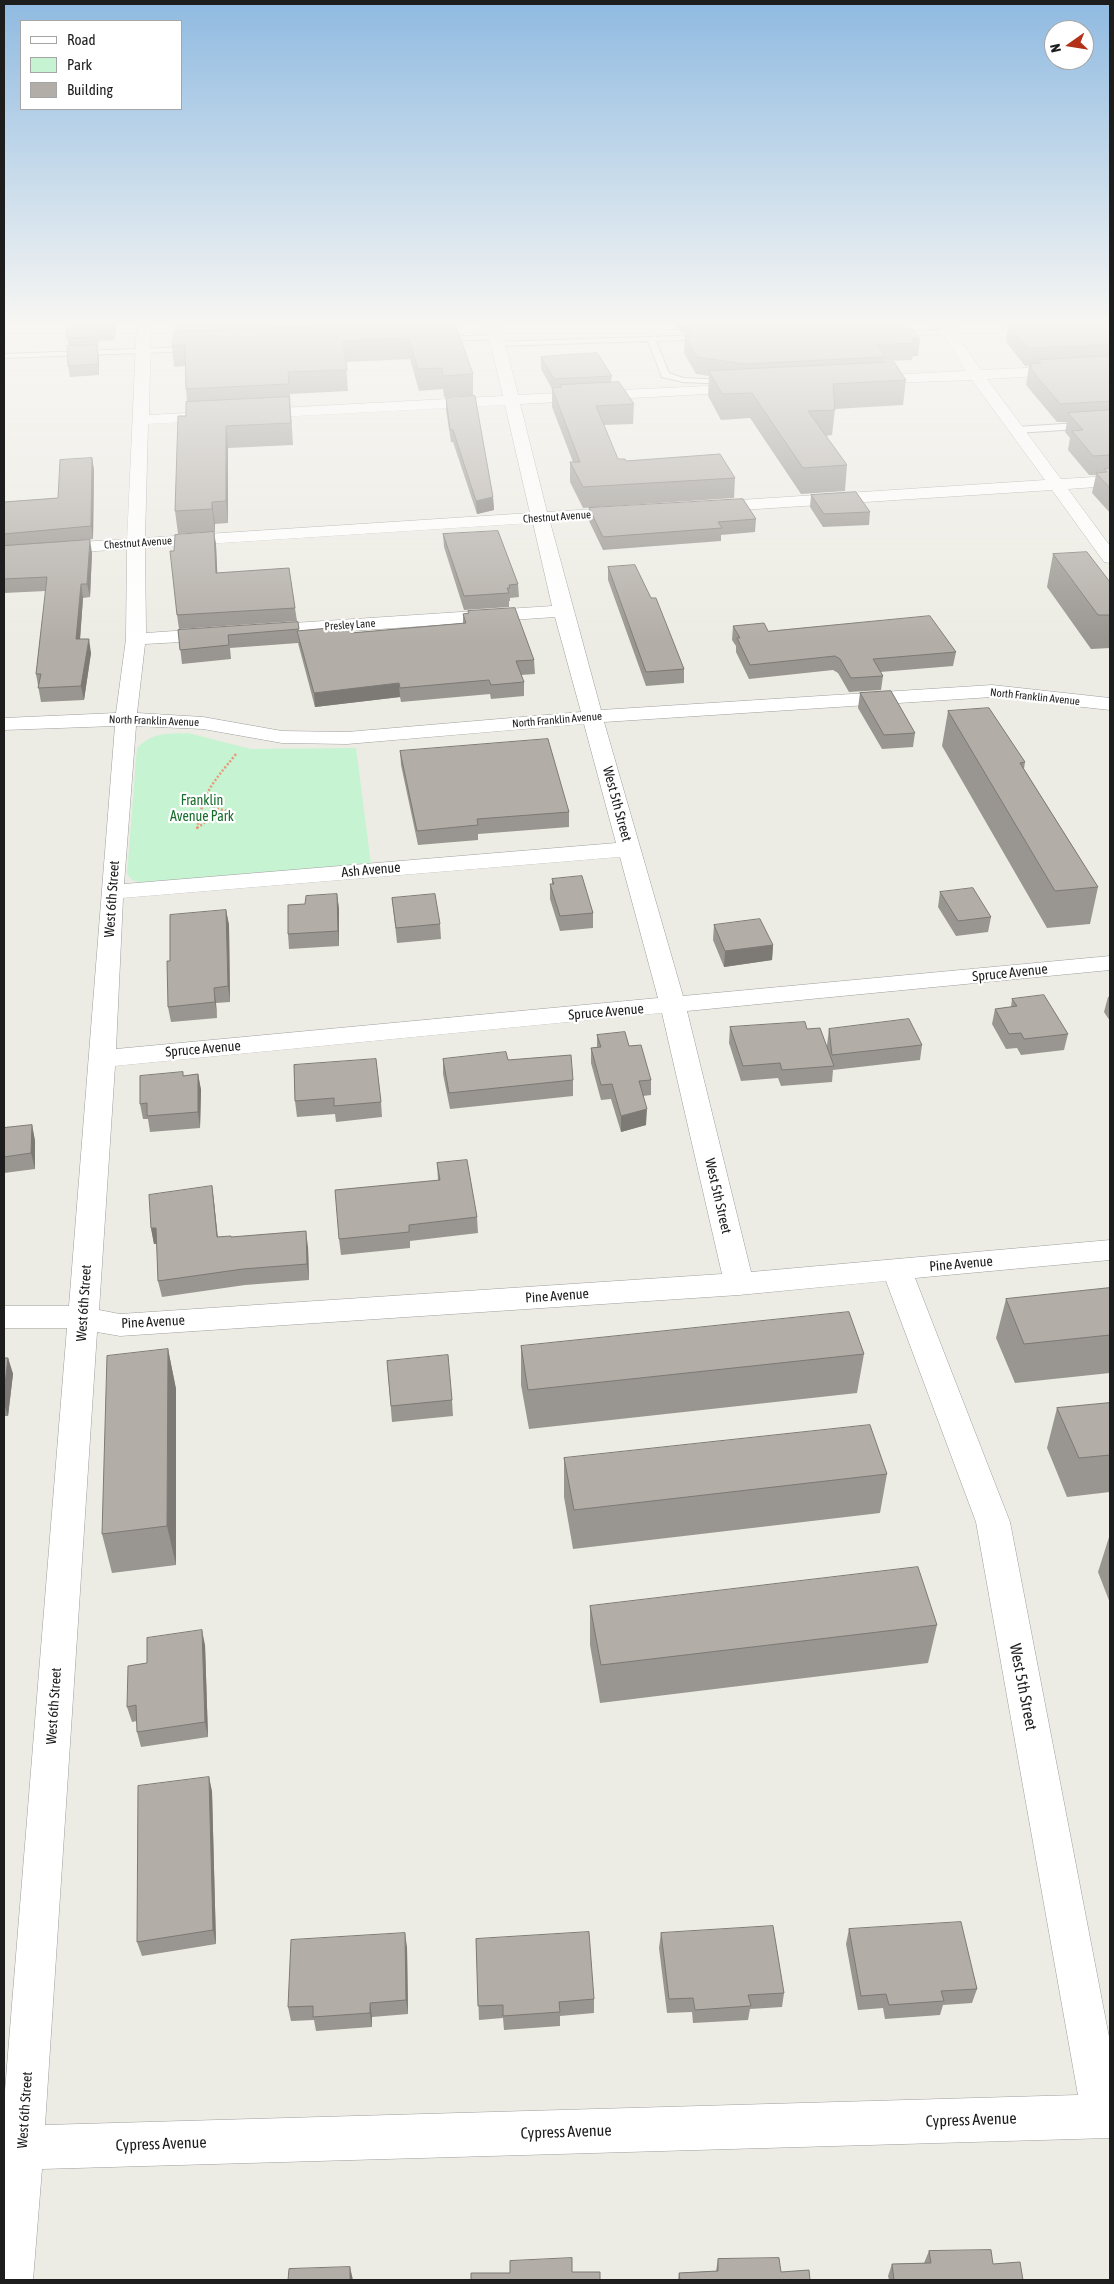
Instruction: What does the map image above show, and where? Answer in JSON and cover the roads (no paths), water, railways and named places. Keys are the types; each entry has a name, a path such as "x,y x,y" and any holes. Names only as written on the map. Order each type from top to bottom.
{"street":[{"name":"West 6th Street","path":"10,2280 22,2148 102,1059 112,892 126,719 136,639 136,544 141,431"},
{"name":"West 5th Street","path":"518,431 563,611 673,1006 739,1284"},
{"path":"1016,431 1110,558"},
{"path":"697,508 1110,481"},
{"name":"Chestnut Avenue","path":"4,552 648,511"},
{"name":"Presley Lane","path":"136,639 563,611"},
{"name":"North Franklin Avenue","path":"4,724 126,719 204,722 282,737 347,738 594,717 992,691 1110,704"},
{"name":"Ash Avenue","path":"112,892 629,849"},
{"name":"Spruce Avenue","path":"102,1059 1110,964"},
{"name":"Pine Avenue","path":"4,1317 31,1315 82,1317 120,1325 739,1284 1110,1250"},
{"name":"West 5th Street","path":"897,1270 992,1522 1106,2116"},
{"name":"Cypress Avenue","path":"22,2148 1106,2116"}],"park label":[{"name":"Franklin Avenue Park","path":"202,810"}]}
